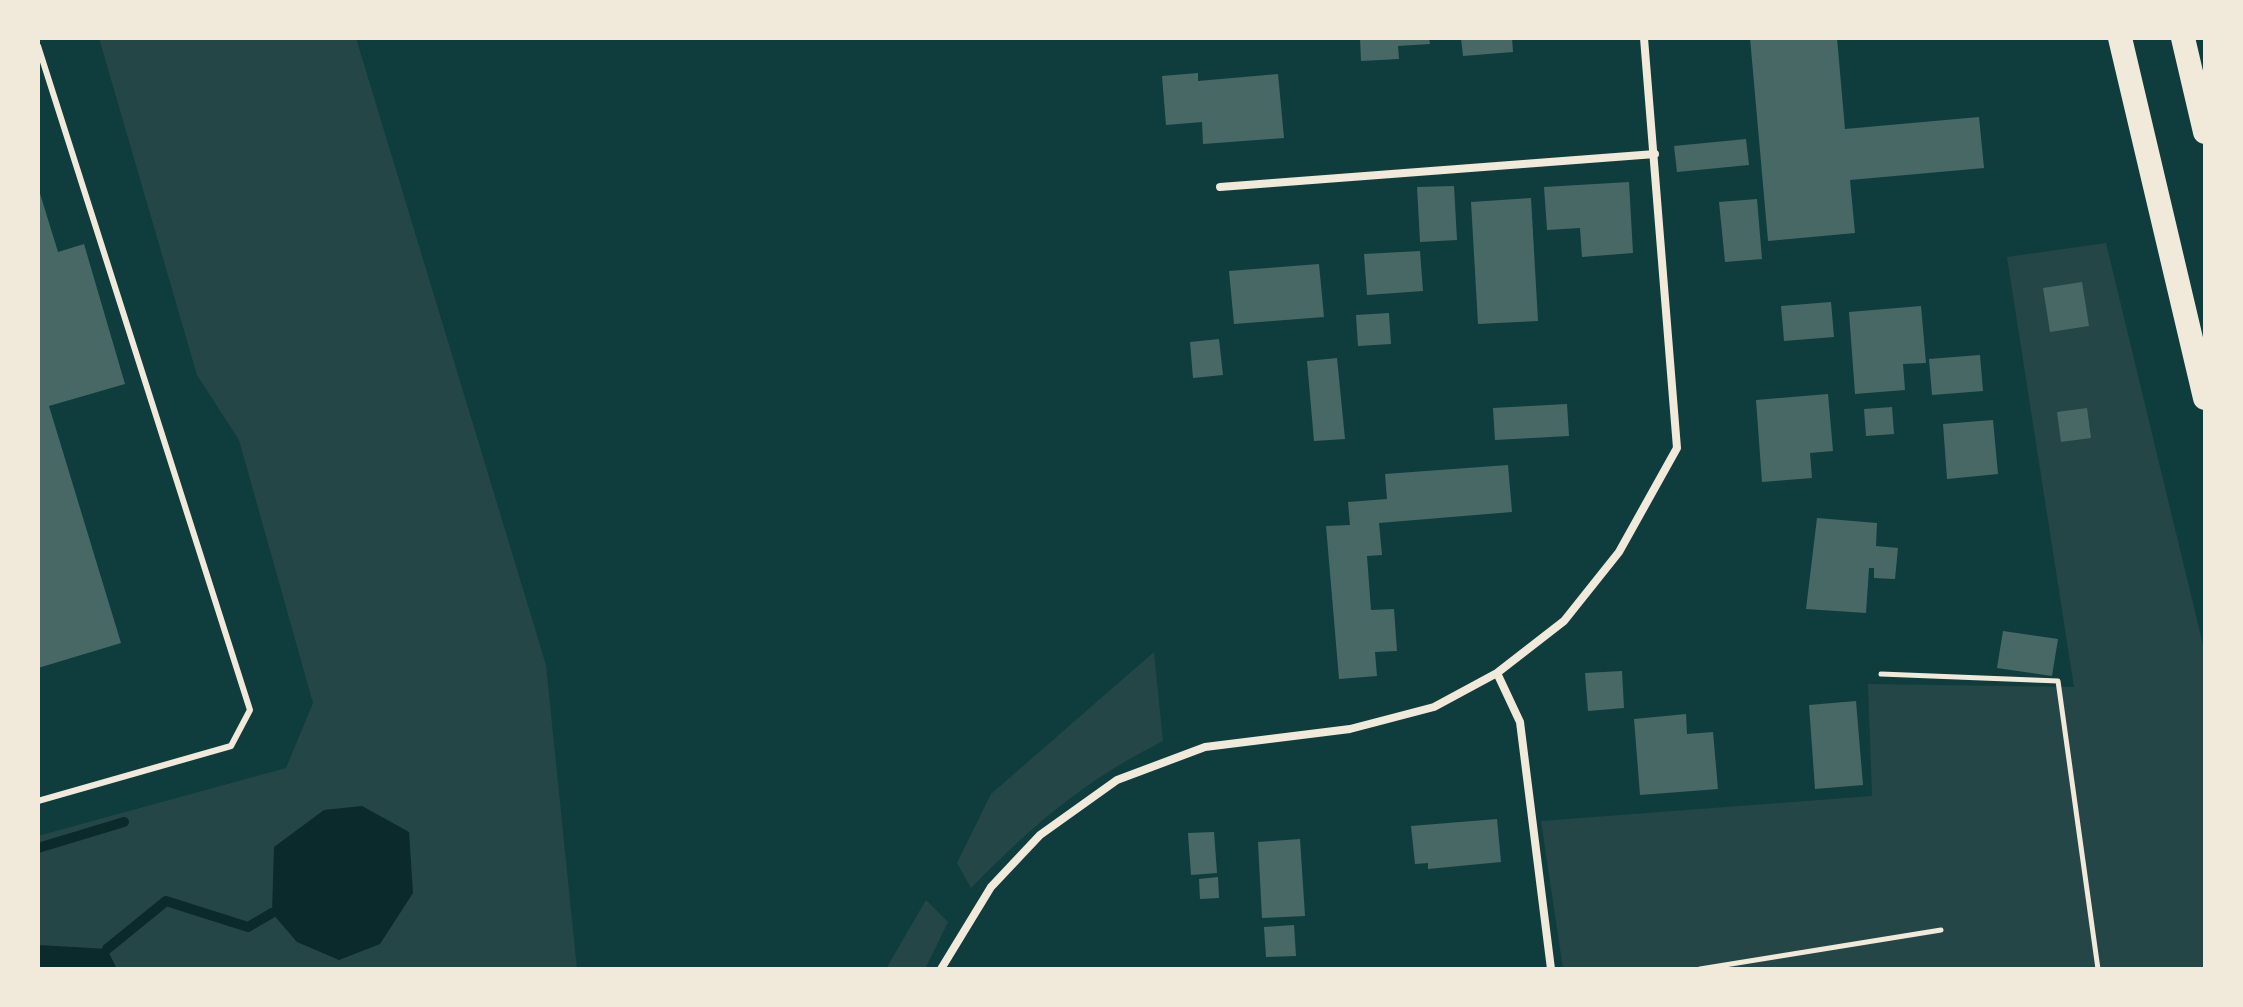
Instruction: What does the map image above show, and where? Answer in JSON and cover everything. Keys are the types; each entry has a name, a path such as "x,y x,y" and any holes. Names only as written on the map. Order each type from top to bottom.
{"highway":[{"path":"2120,38 2205,398"},
{"path":"2183,38 2205,132"}],"street":[{"path":"941,969 955,941 991,887 1040,835 1117,780 1205,747 1350,729 1434,707 1497,673 1564,621 1619,552 1677,448 1644,38"},
{"path":"1220,187 1655,154"},
{"path":"1497,673 1520,722 1551,969"}],"lane":[{"path":"38,46 250,710 231,746 38,801"}],"path":[{"path":"1881,674 2058,681 2098,969"},
{"path":"1700,969 1941,930"}],"shaded area":[{"path":"99,38 356,38 546,665 577,969 38,969 38,836 286,768 313,703 239,440 197,375"},
{"path":"2106,243 2205,653 2205,969 1563,969 1541,821 1872,796 1868,684 2074,687 2007,257"},
{"path":"1154,652 1163,741 1108,772 1060,806 971,888 957,863 991,794"},
{"path":"362,806 409,832 413,893 380,944 339,960 297,942 272,913 274,847 324,810"},
{"path":"926,900 948,922 925,969 886,969"},
{"path":"38,945 107,949 117,969 38,969"}],"building":[{"path":"1360,38 1429,38 1430,44 1398,46 1399,59 1361,61"},
{"path":"1461,38 1512,38 1513,52 1463,56"},
{"path":"1750,38 1837,38 1845,129 1979,117 1984,168 1850,180 1855,233 1768,241"},
{"path":"1198,73 1198,81 1278,74 1284,138 1203,144 1202,122 1166,125 1162,76"},
{"path":"1746,139 1749,165 1677,172 1674,146"},
{"path":"1629,182 1633,253 1582,257 1580,228 1547,230 1544,187"},
{"path":"1454,186 1457,240 1420,242 1417,187"},
{"path":"38,187 58,252 84,244 125,384 49,406 121,643 38,668"},
{"path":"1531,198 1538,321 1478,324 1471,202"},
{"path":"1757,199 1762,259 1725,262 1719,202"},
{"path":"1420,251 1423,291 1367,295 1364,254"},
{"path":"1319,264 1324,317 1234,324 1229,271"},
{"path":"2082,282 2089,326 2050,332 2043,288"},
{"path":"1831,302 1834,337 1784,341 1781,306"},
{"path":"1921,306 1926,363 1903,364 1905,390 1855,394 1849,312"},
{"path":"1389,313 1391,344 1358,346 1356,315"},
{"path":"1219,339 1223,375 1193,378 1190,342"},
{"path":"1980,355 1983,391 1932,395 1929,359"},
{"path":"1337,358 1345,439 1314,441 1307,361"},
{"path":"1828,394 1833,451 1810,453 1812,478 1762,482 1756,400"},
{"path":"1567,404 1569,436 1495,440 1493,408"},
{"path":"1892,407 1894,434 1866,436 1864,409"},
{"path":"2087,408 2091,438 2061,442 2057,412"},
{"path":"1993,420 1998,474 1947,479 1943,424"},
{"path":"1508,465 1512,512 1379,523 1382,555 1367,556 1371,610 1394,609 1397,651 1375,652 1377,676 1339,679 1326,526 1350,525 1348,502 1387,499 1385,474"},
{"path":"1817,518 1877,523 1876,546 1898,548 1895,579 1874,578 1874,568 1869,568 1866,613 1806,609"},
{"path":"2003,631 2058,639 2052,676 1997,668"},
{"path":"1622,671 1624,708 1588,711 1585,673"},
{"path":"1856,701 1863,785 1815,789 1809,705"},
{"path":"1686,714 1687,734 1713,732 1718,789 1640,795 1634,719"},
{"path":"1497,819 1501,862 1428,869 1428,863 1415,864 1411,826"},
{"path":"1214,832 1217,873 1191,875 1188,833"},
{"path":"1300,839 1305,916 1262,918 1258,842"},
{"path":"1218,877 1219,898 1200,899 1199,879"},
{"path":"1294,925 1296,956 1266,957 1264,927"}],"waterway":[{"path":"38,848 124,822"},
{"path":"107,949 166,901 248,927 272,913"}]}
